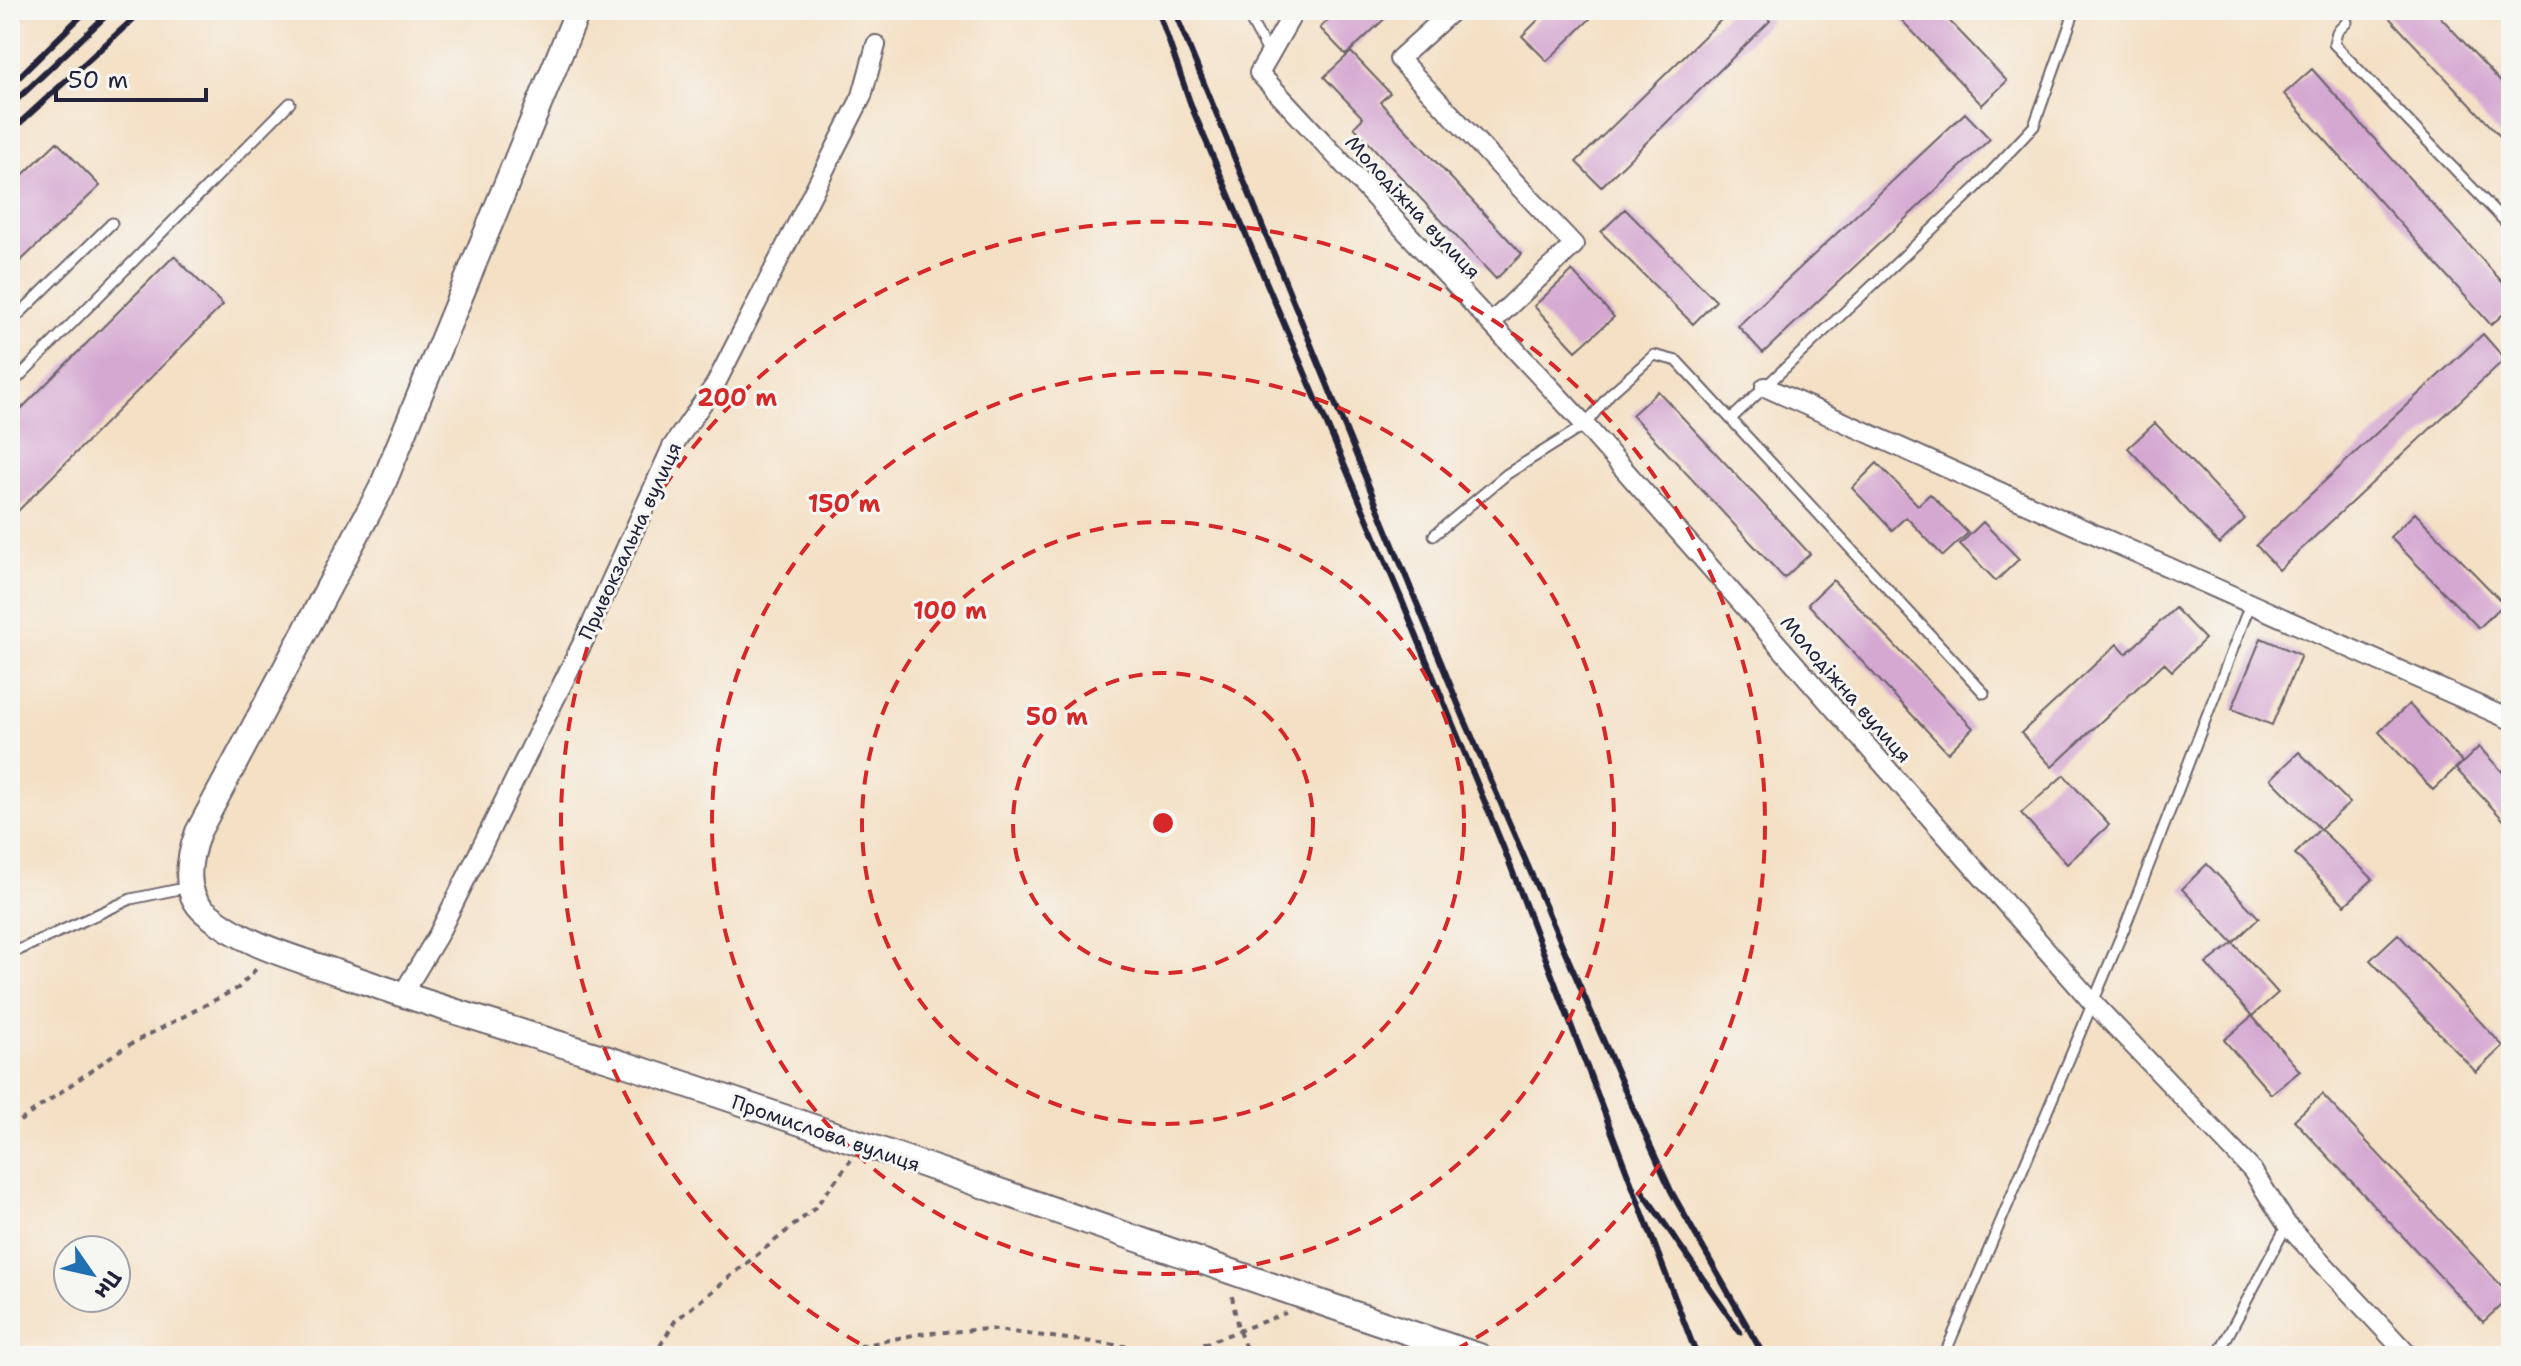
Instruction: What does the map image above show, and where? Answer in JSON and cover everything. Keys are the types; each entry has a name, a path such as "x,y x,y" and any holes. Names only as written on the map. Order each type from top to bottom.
{"street":[{"path":"190,887 188,859 198,832 381,489 578,10"},
{"path":"1268,52 1295,10"},
{"path":"1453,10 1399,59 1574,245 1491,323"},
{"name":"Привокзальна вулиця","path":"402,995 438,935 564,680 672,447 715,385 862,96 876,45"},
{"name":"Молодіжна вулиця","path":"1268,52 1259,73 1585,425 2092,1002 2252,1170 2287,1225 2409,1356"},
{"path":"1765,387 2511,720"},
{"name":"Промислова вулиця","path":"190,887 200,909 231,932 273,950 402,995 626,1065 1479,1356"}],"lane":[{"path":"10,19 20,10"},
{"path":"1245,10 1268,52"},
{"path":"1732,418 1976,188 2034,126 2075,10"},
{"path":"2347,22 2337,32 2334,44 2511,228"},
{"path":"10,386 290,103"},
{"path":"10,323 112,223"},
{"path":"1434,535 1507,474 1585,425 1610,394 1654,355 1677,361 1984,693"},
{"path":"1944,1356 2092,1002 2251,602"},
{"path":"10,954 131,899 190,887"},
{"path":"2217,1356 2287,1225"}],"path":[{"path":"10,1128 123,1048 238,988 273,950"},
{"path":"654,1356 675,1321 814,1209 862,1145"},
{"path":"1228,1270 1238,1329 1249,1356"},
{"path":"1180,1353 1317,1302"},
{"path":"813,1356 918,1334 988,1329 1195,1356"}],"building":[{"path":"1338,10 1394,10 1346,55 1320,28"},
{"path":"1548,10 1599,10 1547,61 1522,36"},
{"path":"1731,10 1760,10 1770,21 1601,187 1576,162"},
{"path":"1892,10 1939,10 2007,81 1982,105"},
{"path":"2382,10 2434,10 2511,93 2511,148"},
{"path":"1351,52 1390,93 1380,102 1522,254 1496,279 1354,127 1363,118 1324,77"},
{"path":"2312,69 2511,292 2511,307 2491,325 2284,94"},
{"path":"1965,113 1990,139 1763,353 1738,326"},
{"path":"57,142 100,186 10,271 10,187"},
{"path":"1625,209 1716,301 1693,324 1601,232"},
{"path":"174,256 223,305 10,519 10,420"},
{"path":"1572,271 1614,317 1576,351 1534,306"},
{"path":"2483,334 2505,359 2279,570 2256,545"},
{"path":"1658,391 1810,554 1784,578 1632,415"},
{"path":"2155,423 2245,519 2219,544 2128,448"},
{"path":"1877,463 1918,505 1930,494 1968,533 1943,556 1906,517 1892,530 1852,488"},
{"path":"2415,513 2504,604 2479,628 2390,537"},
{"path":"1983,522 2019,559 1996,581 1960,544"},
{"path":"1833,580 1973,728 1948,753 1808,604"},
{"path":"2175,608 2205,639 2172,671 2164,663 2052,767 2021,733 2117,644 2126,654"},
{"path":"2261,638 2301,655 2272,725 2232,709"},
{"path":"2409,704 2462,762 2433,790 2379,732"},
{"path":"2479,747 2511,781 2511,828 2456,769"},
{"path":"2299,752 2350,803 2320,829 2271,779"},
{"path":"2064,775 2109,825 2067,864 2021,813"},
{"path":"2320,829 2373,879 2345,905 2295,854"},
{"path":"2207,864 2259,918 2233,943 2182,889"},
{"path":"2398,934 2503,1046 2476,1072 2370,960"},
{"path":"2233,943 2278,993 2252,1016 2206,964"},
{"path":"2252,1016 2300,1071 2271,1094 2224,1040"},
{"path":"2322,1094 2511,1296 2483,1322 2294,1120"}],"railway":[{"path":"10,86 87,10"},
{"path":"10,106 112,10"},
{"path":"10,132 143,10"},
{"path":"1158,10 1192,108 1401,598 1504,849 1697,1356"},
{"path":"1174,10 1463,716 1624,1088 1671,1191 1764,1356"},
{"path":"1642,1191 1740,1332"}]}
